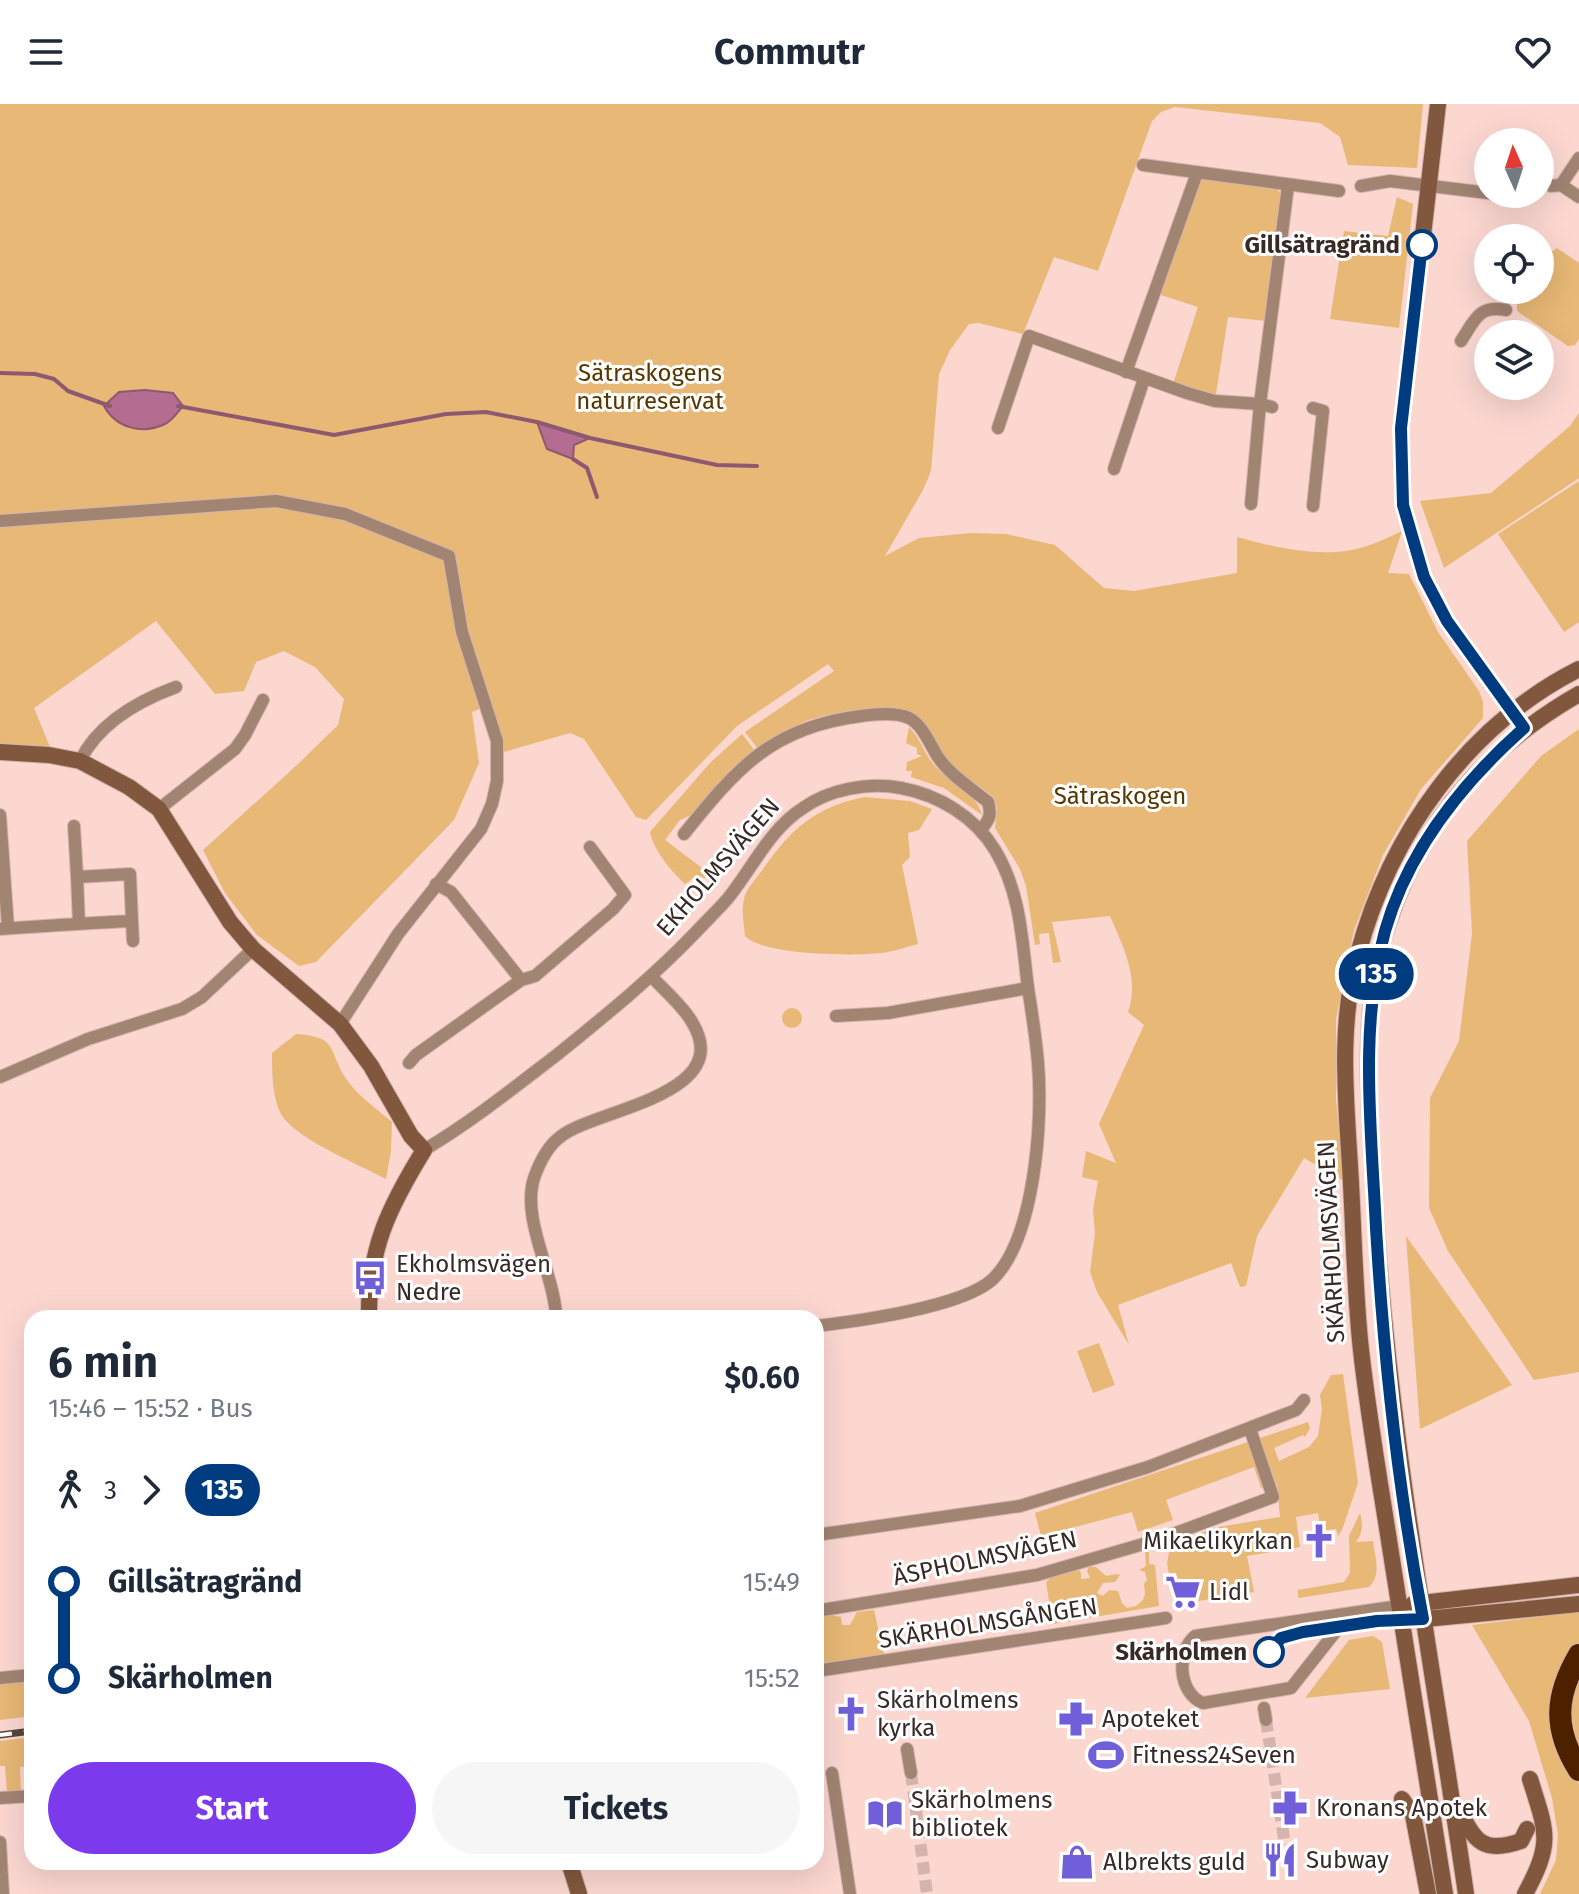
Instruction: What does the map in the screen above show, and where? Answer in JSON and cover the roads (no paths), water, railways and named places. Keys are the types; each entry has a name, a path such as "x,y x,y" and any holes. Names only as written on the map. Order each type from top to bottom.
{"highway":[{"path":"1579,1655 1562,1696 1560,1722 1565,1748 1579,1770"}],"main road":[{"path":"1438,104 1401,428 1403,505 1424,577 1441,610 1524,728"},
{"name":"SKÄRHOLMSVÄGEN","path":"1445,1894 1361,1347 1344,1036 1357,955 1370,916 1396,856 1437,789 1458,763 1511,711 1579,669"},
{"name":"SKÄRHOLMSVÄGEN","path":"1466,1894 1400,1470 1379,1284 1370,1082 1373,989 1386,928 1400,892 1430,834 1473,777 1524,728 1579,694"},
{"path":"0,752 80,761 129,787 159,809 230,922 253,949 340,1024 371,1066 411,1136 424,1150"},
{"name":"EKHOLMSVÄGEN","path":"369,1310 370,1278 378,1236 397,1194 424,1150"},
{"path":"1421,1611 1579,1585"},
{"path":"1400,1613 1579,1604"},
{"path":"1525,1894 1543,1856 1546,1828 1530,1779"},
{"path":"1451,1789 1469,1831 1486,1845 1503,1847 1521,1841 1527,1829"},
{"path":"1402,1799 1413,1815 1428,1894"},
{"path":"572,1870 579,1894"}],"street":[{"path":"1561,185 1579,158"},
{"path":"1143,165 1339,191"},
{"path":"1126,372 1197,173"},
{"path":"1361,186 1390,181 1474,191"},
{"path":"1554,186 1561,185 1579,197"},
{"path":"1251,504 1266,406 1288,186"},
{"path":"1461,341 1480,313 1491,308 1506,310"},
{"path":"998,428 1029,336 1144,379 1215,401 1266,406"},
{"path":"1114,469 1144,379"},
{"path":"1313,408 1323,411 1313,506"},
{"path":"0,521 276,501 345,514 449,556 462,632 493,722 498,761 492,804 481,829 398,934 340,1024"},
{"path":"80,761 87,746 101,730 151,696 176,687"},
{"path":"159,809 235,749 263,700"},
{"path":"684,834 724,784 784,738 828,721 876,714 903,716 914,721 940,761 988,802 990,820 981,830"},
{"name":"EKHOLMSVÄGEN","path":"424,1150 520,1084 652,977 728,898 775,833 798,810 814,800 844,789 898,787 923,794 952,807 981,830 1003,864 1014,893 1022,931 1039,1066 1038,1139 1026,1215 1016,1246 993,1279 973,1292 953,1301 824,1325"},
{"path":"0,815 4,928 132,921"},
{"path":"74,826 79,924"},
{"path":"409,1063 521,980 535,976 625,895 590,847"},
{"path":"77,877 130,874 133,941"},
{"path":"436,884 451,892 521,980"},
{"path":"0,1077 88,1039 182,1009 202,997 253,949"},
{"path":"556,1310 535,1224 533,1182 540,1162 560,1137 661,1095 682,1082 700,1052 692,1022 652,977"},
{"path":"836,1016 888,1013 1028,988"},
{"name":"ÄSPHOLMSVÄGEN","path":"824,1534 1020,1506 1148,1467 1250,1429 1296,1410 1304,1400"},
{"name":"ÄSPHOLMSVÄGEN","path":"824,1610 1037,1575 1157,1540 1273,1497 1250,1429"},
{"path":"1400,1613 1377,1621 1340,1626 1291,1688 1203,1703 1192,1699 1187,1691 1182,1659 1186,1644 1195,1636 1400,1613"},
{"name":"SKÄRHOLMSGÅNGEN","path":"824,1670 1166,1618"},
{"path":"0,1678 24,1676"},
{"path":"907,1749 911,1773"},
{"path":"832,1773 850,1894"},
{"path":"0,1798 24,1796"},
{"path":"0,1842 3,1894"}],"waterway":[{"path":"0,373 35,374 54,379 68,391 110,406"},
{"path":"178,406 334,435 446,414 486,412 717,465 757,466"},
{"path":"573,459 587,468 597,497"}],"tunnel":[{"path":"1266,1720 1285,1845"},
{"path":"911,1773 927,1894"}],"railway":[{"path":"0,1735 24,1732"}],"place":[{"name":"Gillsätragränd","path":"1422,245"},
{"name":"Ekholmsvägen Nedre","path":"370,1278"},
{"name":"Mikaelikyrkan","path":"1319,1541"},
{"name":"Lidl","path":"1183,1592"},
{"name":"Skärholmen","path":"1269,1652"},
{"name":"Skärholmens kyrka","path":"851,1714"},
{"name":"Apoteket","path":"1076,1719"},
{"name":"Fitness24Seven","path":"1106,1755"},
{"name":"Kronans Apotek","path":"1290,1808"},
{"name":"Skärholmens bibliotek","path":"885,1814"},
{"name":"Subway","path":"1280,1860"},
{"name":"Albrekts guld","path":"1077,1862"}],"park label":[{"name":"Sätraskogens naturreservat","path":"650,387"},
{"name":"Sätraskogen","path":"1120,796"}]}
